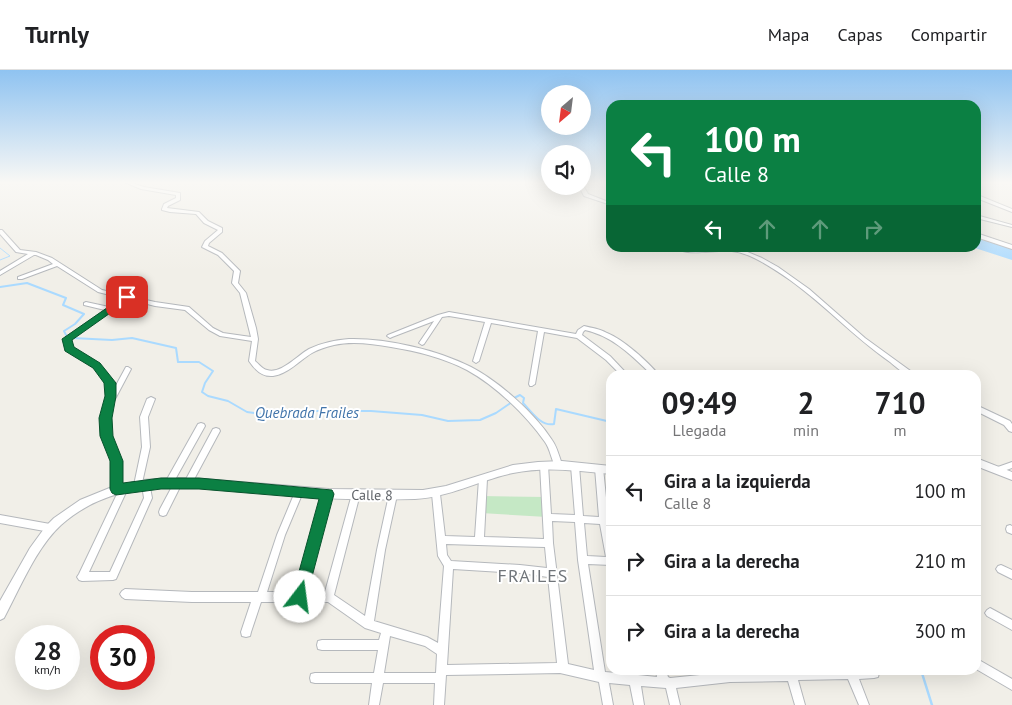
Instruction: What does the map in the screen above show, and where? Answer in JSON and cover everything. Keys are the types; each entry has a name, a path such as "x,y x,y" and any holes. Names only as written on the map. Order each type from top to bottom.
{"street":[{"path":"179,212 197,213 206,222 220,229 206,242 206,247 220,254 237,271 235,283 243,292 255,339 252,361 263,372 269,374 282,372 314,349 351,341 380,343 444,358 471,370 506,396 549,441 558,464"},
{"path":"981,217 1012,226"},
{"path":"0,231 7,236 14,248 34,253 57,264 100,291 154,304 187,308 211,329 222,335 255,339"},
{"path":"981,237 1012,247"},
{"path":"741,252 758,259 794,281 886,357 906,370"},
{"path":"0,273 34,253"},
{"path":"20,278 57,264"},
{"path":"127,297 68,338 69,349 97,366 110,383 106,418 107,436 117,461 120,488 82,577 113,576 148,498 142,485 146,447 144,416 151,399"},
{"path":"86,304 108,309"},
{"path":"390,336 449,314 579,336 608,358 620,370"},
{"path":"422,343 440,316"},
{"path":"476,361 489,320"},
{"path":"579,336 580,331 584,328 601,332 616,339 650,370"},
{"path":"532,384 541,329"},
{"path":"108,408 128,369"},
{"path":"981,410 1007,423 1012,429"},
{"path":"163,512 178,483 201,426"},
{"path":"178,483 216,431"},
{"name":"Calle 8","path":"50,528 84,504 108,491 142,485 178,483 328,494 436,494 512,469 558,464 606,469"},
{"path":"981,464 1012,476"},
{"path":"544,465 549,543 563,668"},
{"path":"998,470 1012,465"},
{"path":"575,466 583,560 601,677 608,705"},
{"path":"599,468 606,508"},
{"path":"479,541 482,479"},
{"path":"246,632 281,535 299,492"},
{"path":"300,597 328,494"},
{"path":"329,597 356,494"},
{"path":"436,494 443,556 449,565 439,705"},
{"path":"369,624 381,550 393,495"},
{"path":"547,517 606,520"},
{"path":"0,519 50,528 0,614"},
{"path":"441,540 549,543"},
{"path":"583,560 606,560"},
{"path":"449,565 520,569 552,573"},
{"path":"1001,569 1012,575"},
{"path":"125,594 259,598 329,597 369,624 427,642 442,651"},
{"path":"990,613 1012,625"},
{"path":"374,705 386,630"},
{"path":"322,645 383,645"},
{"path":"981,667 1012,684"},
{"path":"315,678 379,677 563,668 601,677 633,675 667,683 757,675"},
{"path":"633,675 639,705"},
{"path":"663,675 675,705"},
{"path":"792,675 800,705"},
{"path":"852,675 864,705"}],"green space":[{"path":"481,496 546,497 547,517 481,513"}],"water":[{"path":"981,240 1012,249 1012,260 981,250"}],"waterway":[{"name":"Quebrada Frailes","path":"0,248 10,256 0,260"},
{"name":"Quebrada Frailes","path":"0,287 27,283 66,298 63,305 84,314 75,324 64,331 67,337"},
{"name":"Quebrada Frailes","path":"72,338 112,340 132,338 176,348 178,362 199,362 213,371 205,383 202,392 208,396 228,401 247,412 262,414 291,411 371,411 422,415 448,421 480,420 496,413 512,402"},
{"name":"Quebrada Frailes","path":"514,398 520,395 524,398 523,403 533,414 541,421 549,424 554,424 556,409 606,421"},
{"name":"Quebrada Frailes","path":"923,675 932,705"}],"district":[{"name":"FRAILES","path":"533,575"}],"route":[{"path":"127,297 67,339 69,349 97,366 110,383 106,418 107,436 110,449 117,461 116,489 161,483 199,483 328,494 300,597"}]}
